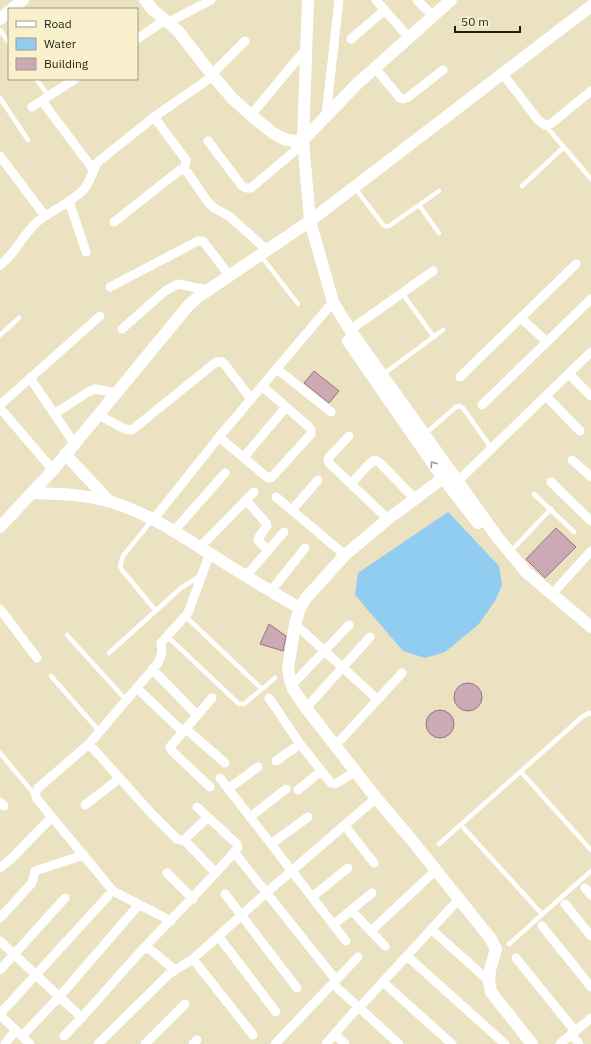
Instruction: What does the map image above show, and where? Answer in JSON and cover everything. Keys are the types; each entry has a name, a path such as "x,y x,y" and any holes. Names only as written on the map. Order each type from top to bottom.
{"street":[{"path":"13,8 23,0"},
{"path":"145,0 153,10 178,31 233,99 273,133 284,139 303,142"},
{"path":"138,37 167,21 212,0"},
{"path":"308,0 303,142 310,221 335,305 339,327 443,478 516,572 591,636"},
{"path":"326,116 339,0"},
{"path":"376,0 409,38"},
{"path":"418,0 433,16"},
{"path":"208,141 242,186 251,188 303,142 326,116 375,68 451,0"},
{"path":"0,527 53,470 188,306 207,290 310,221 591,6"},
{"path":"351,39 385,10"},
{"path":"0,19 8,12"},
{"path":"0,265 16,250 25,235 36,223 84,189 91,178 93,169 98,162 154,117 213,75 245,41"},
{"path":"251,115 306,49"},
{"path":"375,68 400,98 403,99 407,98 443,70"},
{"path":"503,74 538,120 545,125 552,123 591,90"},
{"path":"32,107 74,80"},
{"path":"45,99 93,169"},
{"path":"154,117 186,160 184,170"},
{"path":"0,156 45,216"},
{"path":"114,222 180,170 184,170"},
{"path":"184,170 188,173 207,201 214,208 233,219 263,252"},
{"path":"69,201 86,252"},
{"path":"110,287 198,242 203,241 229,276"},
{"path":"460,377 576,264"},
{"path":"350,330 433,271"},
{"path":"122,329 165,292 178,284 207,290"},
{"path":"482,405 591,299"},
{"path":"335,305 350,330 498,538 526,572 591,627"},
{"path":"153,520 262,386 335,305"},
{"path":"53,470 0,407 30,378 100,316"},
{"path":"521,318 546,343"},
{"path":"458,481 591,352"},
{"path":"98,415 126,429 132,430 216,362 222,362 226,366 251,399"},
{"path":"277,369 331,412"},
{"path":"569,374 591,396"},
{"path":"30,378 74,443"},
{"path":"219,437 268,478 271,478 311,434 309,427 262,386"},
{"path":"54,414 95,389 116,393"},
{"path":"546,396 580,431"},
{"path":"244,457 286,407"},
{"path":"349,436 328,459 329,463 388,518"},
{"path":"65,454 109,501"},
{"path":"351,484 369,464 375,460 415,499"},
{"path":"572,460 591,477"},
{"path":"174,532 225,473"},
{"path":"443,478 388,518 345,555 306,598 300,608 295,624 288,669 292,685 306,708 355,772 491,939 496,950 490,970 489,981 491,992 532,1044"},
{"path":"292,510 318,480"},
{"path":"551,482 591,521"},
{"path":"171,921 113,891 36,796 38,788 89,744 100,732 161,657 161,643 185,616 190,607 202,576 205,550 254,492"},
{"path":"33,493 81,495 109,501 128,508 153,520 205,550 271,592 300,608"},
{"path":"276,497 345,555"},
{"path":"246,500 266,523 267,526 258,540 268,551"},
{"path":"246,576 284,532"},
{"path":"271,592 305,548"},
{"path":"552,594 591,551"},
{"path":"0,609 37,658"},
{"path":"295,624 377,700"},
{"path":"292,685 349,625"},
{"path":"306,708 370,637"},
{"path":"152,668 197,716"},
{"path":"335,746 402,673"},
{"path":"141,692 184,730 225,763"},
{"path":"210,787 171,750 170,747 212,698"},
{"path":"269,698 300,744 331,783 334,785 355,772"},
{"path":"89,744 148,810 177,839 184,840 216,873"},
{"path":"276,761 300,744"},
{"path":"228,789 258,767"},
{"path":"298,790 322,771"},
{"path":"85,805 120,778"},
{"path":"220,778 346,941"},
{"path":"250,817 286,790"},
{"path":"98,1044 169,974 193,959 219,937 266,893 376,798"},
{"path":"64,1036 238,848 238,844 197,807"},
{"path":"0,868 12,858 52,817"},
{"path":"184,840 208,817"},
{"path":"271,844 308,817"},
{"path":"345,826 374,863"},
{"path":"234,852 334,982 359,1008 399,1044"},
{"path":"0,918 32,883 36,871 84,855"},
{"path":"312,897 348,868"},
{"path":"371,931 436,870"},
{"path":"167,874 193,898"},
{"path":"333,924 372,893"},
{"path":"225,894 298,988"},
{"path":"24,1039 0,1015 108,896"},
{"path":"0,970 65,898"},
{"path":"326,1044 459,899"},
{"path":"565,904 591,936"},
{"path":"5,1044 24,1039 136,908"},
{"path":"351,910 385,946"},
{"path":"542,926 591,987"},
{"path":"431,930 489,981"},
{"path":"219,937 276,1012"},
{"path":"0,941 82,1018"},
{"path":"146,946 175,970"},
{"path":"407,956 505,1044"},
{"path":"276,1044 358,957"},
{"path":"516,958 573,1033 579,1044"},
{"path":"193,959 253,1035"},
{"path":"383,982 452,1044"},
{"path":"145,1044 185,1004"},
{"path":"560,1044 591,1018"},
{"path":"334,1034 345,1044"}],"lane":[{"path":"0,30 8,42"},
{"path":"36,80 45,99"},
{"path":"0,98 28,140"},
{"path":"545,125 591,179"},
{"path":"522,186 564,147"},
{"path":"354,187 384,226 389,226 439,191"},
{"path":"419,205 439,233"},
{"path":"263,252 298,304"},
{"path":"402,293 434,337"},
{"path":"0,335 19,318"},
{"path":"382,375 444,330"},
{"path":"424,435 460,406 463,408 492,449"},
{"path":"534,494 574,532"},
{"path":"510,552 551,510"},
{"path":"153,520 124,556 120,566 156,611"},
{"path":"109,653 188,583 202,576"},
{"path":"185,616 262,689"},
{"path":"67,635 126,700"},
{"path":"167,636 239,704 244,704 275,678"},
{"path":"51,676 100,732"},
{"path":"439,844 582,717 589,713 591,714"},
{"path":"0,753 36,796"},
{"path":"520,772 591,850"},
{"path":"460,825 542,914"},
{"path":"509,944 591,871"}],"water":[{"path":"448,512 499,566 502,585 495,601 478,625 445,652 425,658 403,651 355,595 358,573"}],"building":[{"path":"314,371 339,391 329,403 304,383"},
{"path":"556,528 576,547 545,578 526,559"},
{"path":"269,624 286,636 283,651 260,644"},
{"path":"468,683 478,687 482,697 478,707 468,711 458,707 454,697 458,687"},
{"path":"440,710 450,714 454,724 450,734 440,738 430,734 426,724 430,714"}]}
